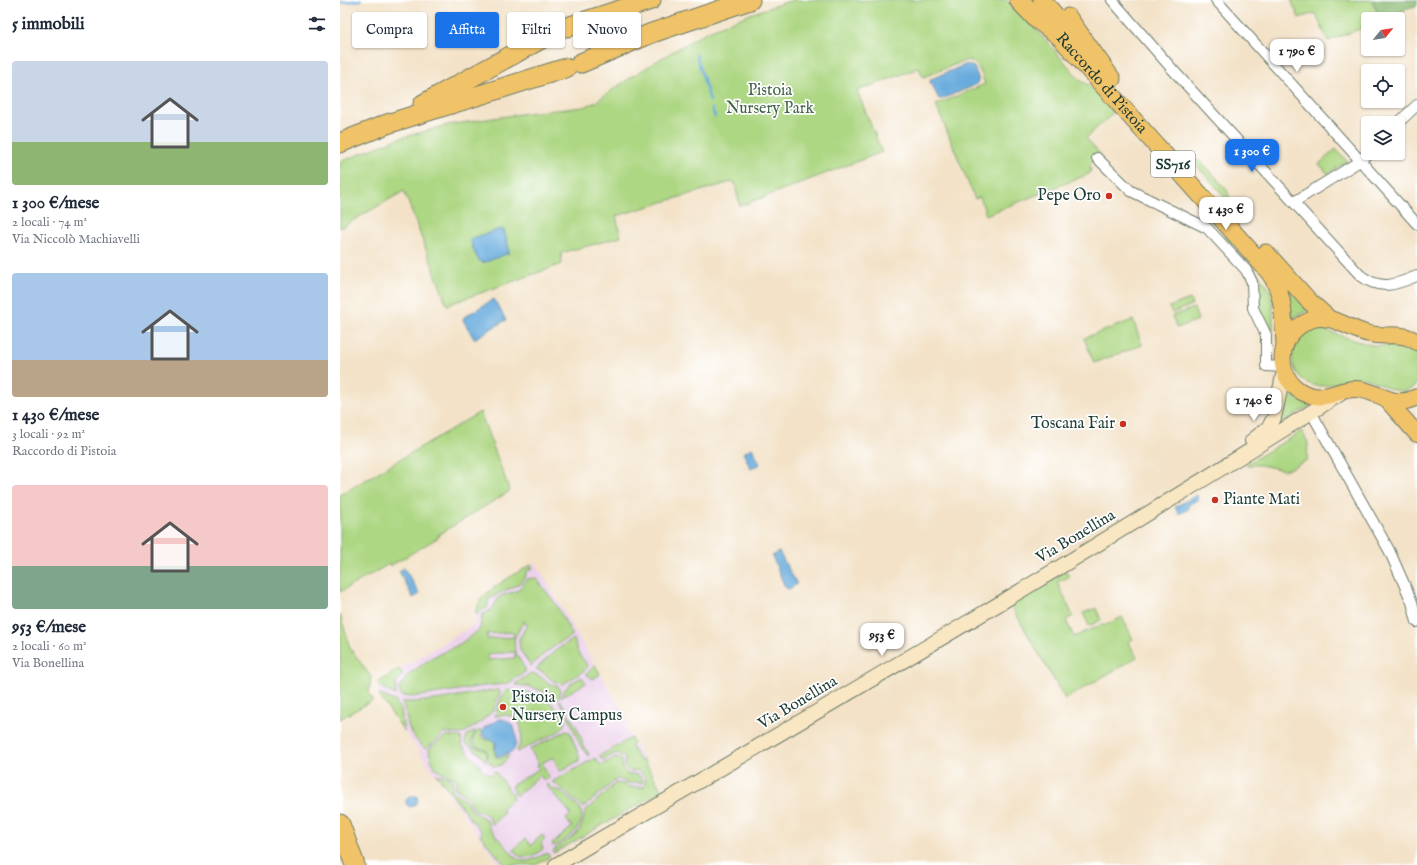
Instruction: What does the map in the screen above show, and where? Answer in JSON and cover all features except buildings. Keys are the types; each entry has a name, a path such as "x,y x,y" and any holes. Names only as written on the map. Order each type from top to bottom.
{"highway":[{"path":"387,124 560,30 648,1 665,0"},
{"path":"652,33 715,0"},
{"path":"340,143 387,124 573,66 652,33 750,0"},
{"path":"1019,0 1037,20 1059,35"},
{"name":"Raccordo di Pistoia","path":"1027,0 1125,108 1272,276 1280,293 1285,343"},
{"name":"Raccordo di Pistoia","path":"1042,0 1309,301 1328,318"},
{"path":"1054,0 1077,29 1112,79"},
{"path":"340,824 355,865"}],"main road":[{"path":"1417,342 1411,338 1410,334 1370,334 1360,332 1328,318 1315,318 1305,322 1294,330 1285,343 1283,354 1284,369 1288,378 1296,387 1311,395 1322,397 1352,389 1366,390 1387,400 1406,401 1417,397"},
{"name":"Via Bonellina","path":"1221,469 1272,422 1276,413 1284,369"},
{"name":"Via Bonellina","path":"556,865 918,651 1221,469 1346,390"},
{"path":"1387,400 1417,434"}],"street":[{"path":"1112,0 1355,270 1365,279 1376,284 1388,286 1399,284 1417,276"},
{"path":"1216,0 1417,224"},
{"path":"1405,117 1417,104"},
{"path":"1097,158 1131,191 1210,230 1246,270 1252,282 1253,308 1266,335 1266,366 1284,369"},
{"path":"1294,202 1360,161"},
{"path":"1310,412 1389,550 1412,602 1417,622"}],"shaded area":[{"name":"Pistoia Nursery Campus","path":"535,562 628,722 628,727 626,730 662,791 536,865 500,865 378,694 377,683 476,623 475,609 489,590"}],"green space":[{"name":"Pistoia Nursery Park","path":"792,0 1007,0 1035,28 1081,81 1097,89 1113,113 1086,138 1101,155 1090,164 1091,170 1089,174 986,215 980,197 975,199 936,105 985,84 977,66 971,61 967,60 923,77 919,68 857,91 882,152 740,206 734,181 616,216 621,237 561,253 562,264 447,305 404,191 340,228 340,162 397,139 448,125 527,113 584,107 594,103 655,62 706,32 753,13"},
{"path":"1291,0 1372,0 1377,12 1361,12 1361,29 1328,41 1315,13 1299,18"},
{"path":"1372,0 1417,0 1417,5 1401,12 1377,12"},
{"path":"1336,149 1347,161 1328,174 1319,164"},
{"path":"1188,156 1203,163 1227,190 1232,205"},
{"path":"1229,234 1231,245 1263,280 1270,290 1273,305 1273,330 1269,330 1258,313 1256,286 1222,240"},
{"path":"1287,288 1308,310 1294,317 1291,316"},
{"path":"1190,299 1192,305 1172,313 1169,307"},
{"path":"1194,308 1198,320 1177,328 1172,316"},
{"path":"1133,320 1142,345 1094,363 1084,338"},
{"path":"1315,329 1327,331 1372,345 1402,346 1412,350 1417,354 1417,384 1410,389 1396,391 1376,382 1361,378 1354,378 1323,386 1310,384 1302,379 1296,372 1293,363 1293,355 1295,346 1299,339 1306,333"},
{"path":"1286,391 1298,400 1309,404 1310,406 1277,425"},
{"path":"480,412 510,491 438,535 439,537 390,566 389,564 340,592 340,495"},
{"path":"1302,431 1308,443 1307,460 1284,470 1261,465 1245,465"},
{"path":"531,565 533,568 527,571 521,582 488,600 488,607 476,614 477,607 489,592 506,579"},
{"path":"1066,571 1069,577 1057,582 1073,616 1066,620 1074,637 1103,624 1104,626 1122,617 1133,639 1128,642 1137,657 1065,699 1010,604"},
{"path":"536,578 555,603 572,636 550,649 531,666 520,650 519,639 527,625 524,621 514,639 515,651 526,671 507,684 413,697 401,696 399,688 408,675 431,658 460,644 480,629 482,615 491,610 500,596 517,591 527,579","holes":["513,632 514,637 487,639 487,634","515,652 515,658 488,660 488,654"]},
{"path":"1096,608 1101,620 1089,626 1083,613"},
{"path":"340,614 350,648 371,677 369,694 373,700 340,719"},
{"path":"574,639 578,653 588,666 583,672 563,684 553,681 544,673 536,669 556,650"},
{"path":"595,665 600,674 593,679 586,674"},
{"path":"399,669 403,674 396,682 396,695 382,688 377,683"},
{"path":"531,673 538,675 548,683 556,685 560,688 559,697 556,700 537,689 515,684"},
{"path":"582,677 586,683 561,697 569,685"},
{"path":"498,690 500,692 493,711 477,725 462,734 444,733 434,743 425,749 410,731 402,702 426,701"},
{"path":"506,690 526,692 542,697 555,707 566,723 558,732 517,752 516,751 520,743 522,733 520,724 511,716 495,716 500,700"},
{"path":"378,694 395,701 401,710 404,731"},
{"path":"560,700 576,726 583,746 589,754 588,756 580,745 569,718 559,701"},
{"path":"480,730 482,738 494,742 496,757 501,758 509,755 501,765 496,766 490,763 488,760 487,750 475,746 473,741 474,737"},
{"path":"476,731 471,742 474,747 485,750 487,753 486,762 478,752 465,743 467,735"},
{"path":"566,731 570,732 579,756 579,761 560,771 553,757 542,763 549,778 544,781 540,775 516,796 511,786 539,769 537,766 539,765 530,749"},
{"path":"448,736 461,737 462,745 479,764 482,770 491,775 495,771 512,794 513,799 501,808 504,813 491,825 490,818 481,811 474,810 469,800 455,788 457,780 437,770 432,763 429,749"},
{"path":"631,738 634,744 631,746 640,761 643,759 662,791 554,853 553,851 555,849 572,838 579,830 584,819 585,811 616,783 625,784 629,787 644,787 646,778 638,770 630,772 624,766 625,758 617,753 602,760 599,756"},
{"path":"595,758 601,765 612,759 618,758 622,760 622,767 628,775 635,774 640,776 643,780 642,783 638,782 630,784 617,779 583,808 560,787 552,782"},
{"path":"436,774 451,779 453,785 452,789 467,802 472,811 487,820 489,828 517,859 528,861 547,853 549,857 536,865 505,865 480,835 482,833"},
{"path":"548,784 553,789 561,791 577,805 581,811 582,817 578,828 569,837 555,846 552,845 553,843 572,827 566,819 571,814 546,785"},
{"path":"542,835 545,839 541,843 543,849 533,856 521,857 513,850 525,839 531,845"}],"water":[{"path":"967,64 974,67 978,77 978,83 939,99 930,82 931,79"},
{"path":"500,229 504,230 509,253 483,263 476,256 470,239"},
{"path":"494,299 506,320 474,339 463,320 464,317"},
{"path":"752,448 760,464 751,469 743,453"},
{"path":"1197,495 1199,499 1188,505 1189,509 1179,514 1175,507"},
{"path":"779,552 797,584 789,589 785,587 772,556"},
{"path":"404,568 420,594 413,598 399,571"},
{"path":"499,719 509,722 513,726 516,741 513,751 499,757 496,755 495,741 484,737 482,732 484,728"},
{"path":"413,796 417,796 418,800 414,806 409,807 406,804 406,800"}],"waterway":[{"path":"340,3 361,0"},
{"path":"696,54 710,101"},
{"path":"712,109 715,117"}],"place":[{"name":"Pepe Oro","path":"1109,196"},
{"name":"Toscana Fair","path":"1123,424"},
{"name":"Piante Mati","path":"1215,500"},
{"name":"Pistoia Nursery Campus","path":"503,707"}]}
